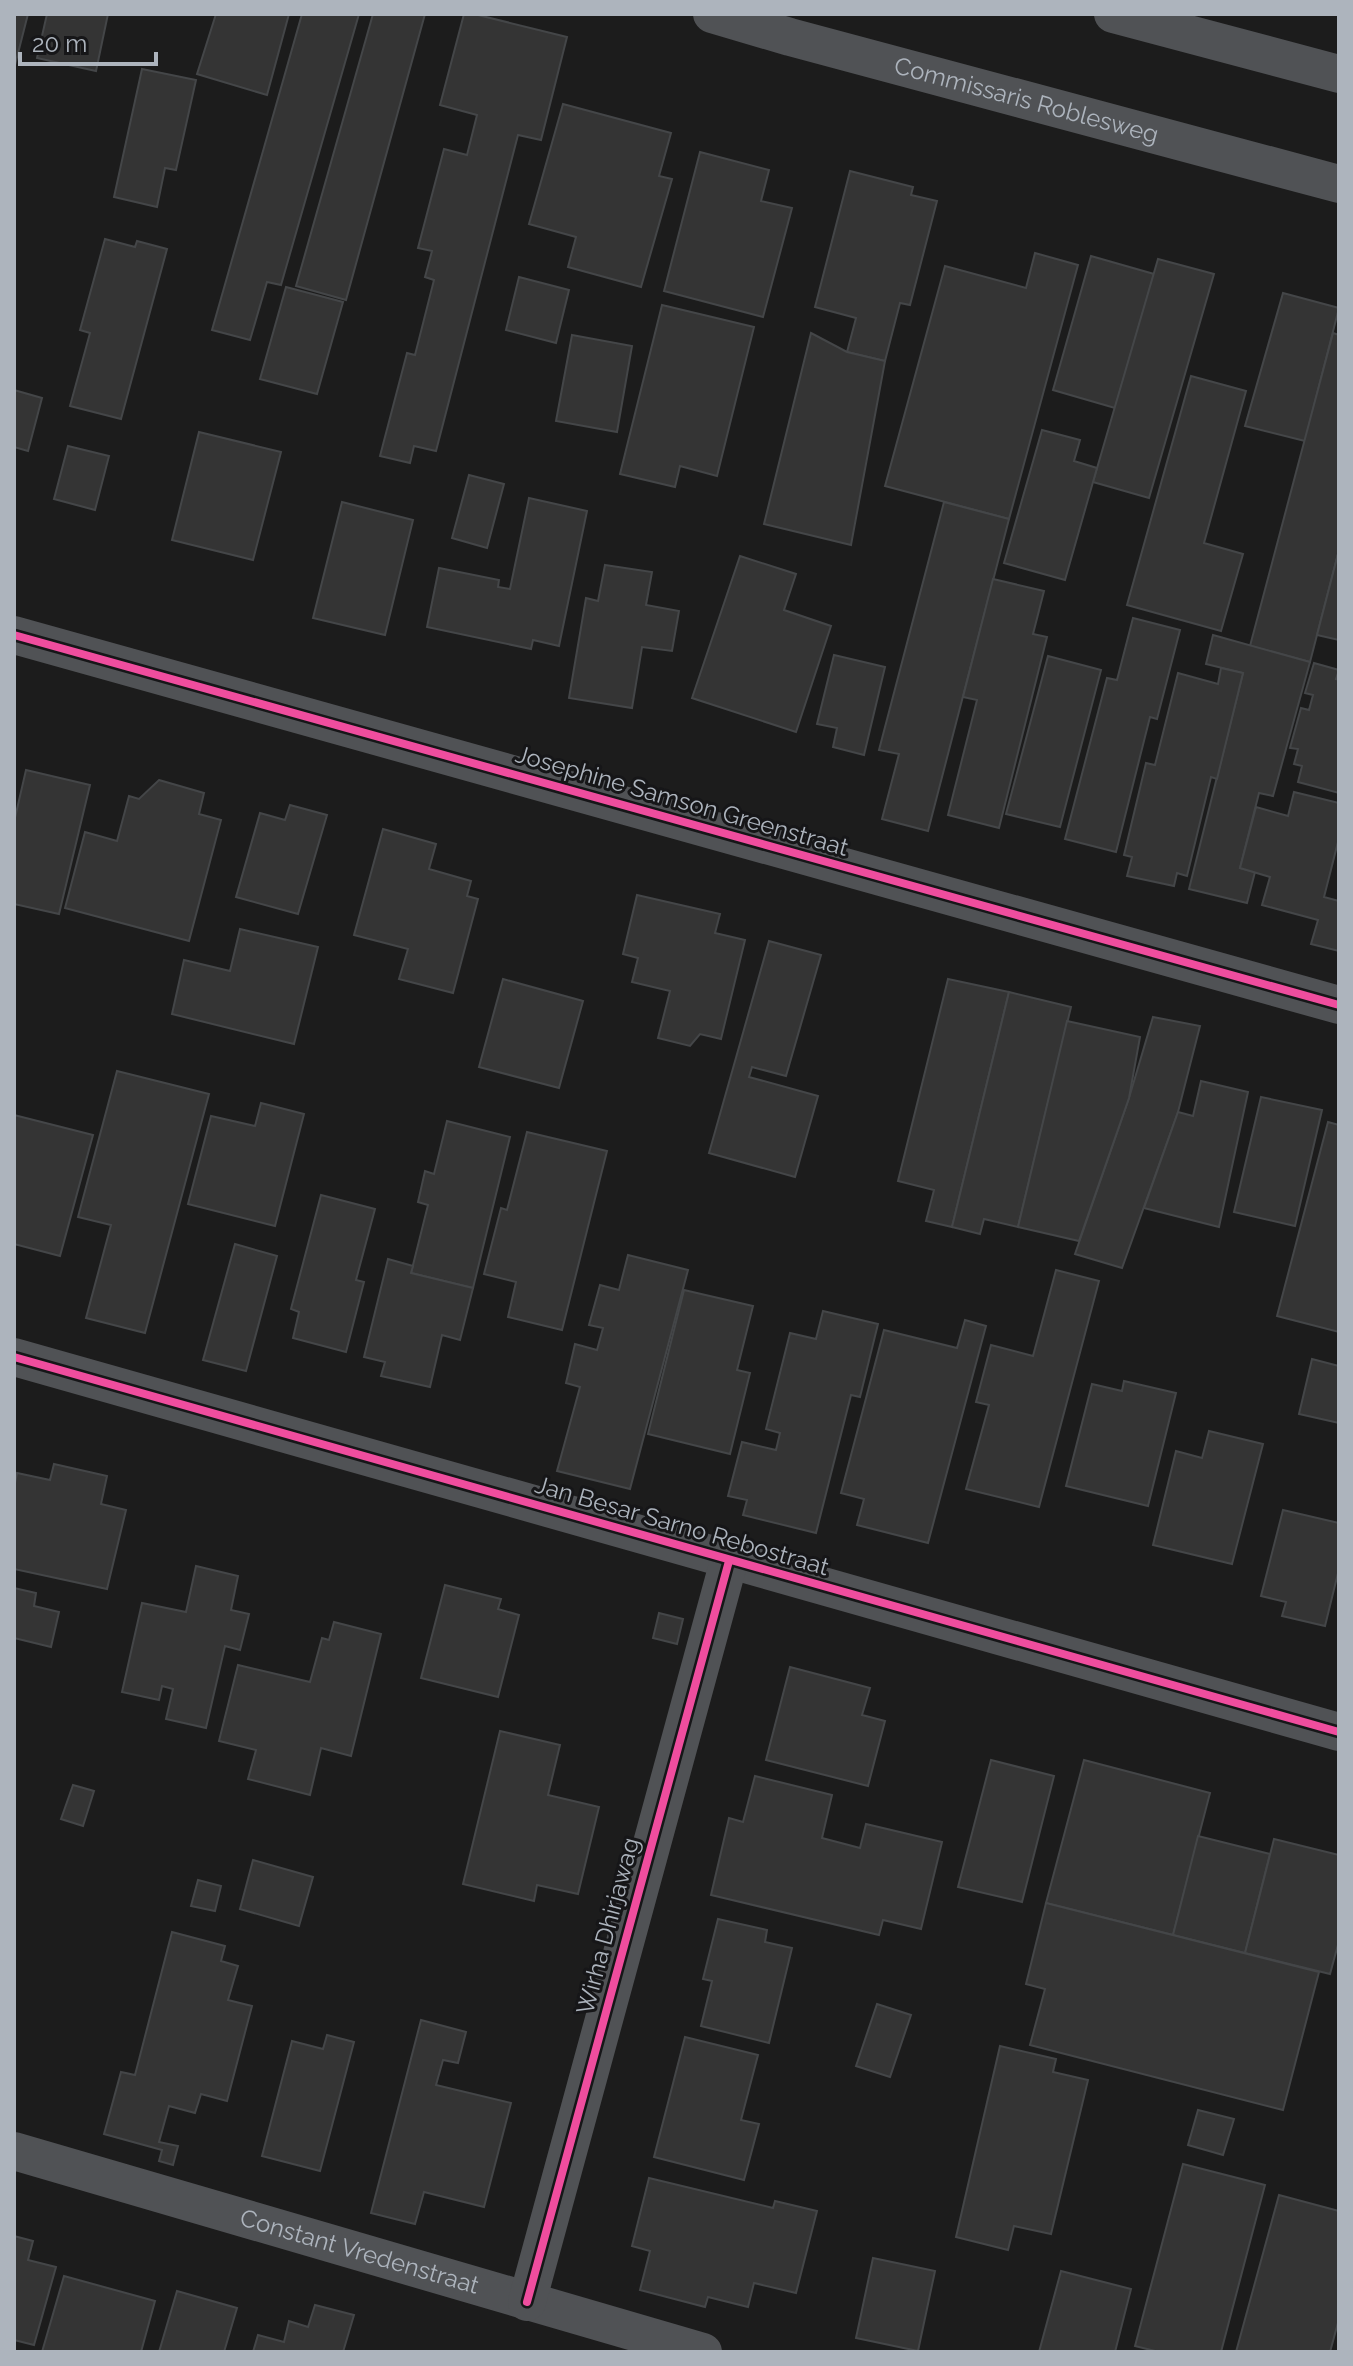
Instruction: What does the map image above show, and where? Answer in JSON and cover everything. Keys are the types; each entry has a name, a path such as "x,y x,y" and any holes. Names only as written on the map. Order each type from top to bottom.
{"street":[{"name":"Commissaris Roblesweg","path":"712,14 1339,184"},
{"path":"1113,14 1339,74"},
{"name":"Josephine Samson Greenstraat","path":"14,635 1339,1005"},
{"name":"Jan Besar Sarno Rebostraat","path":"14,1357 1339,1732"},
{"name":"Wirha Dhirjawag","path":"527,2302 729,1561"},
{"name":"Constant Vredenstraat","path":"14,2151 703,2352"}],"building":[{"path":"14,14 28,14 14,69"},
{"path":"47,14 108,14 96,71 37,58"},
{"path":"216,14 289,14 267,95 197,74"},
{"path":"302,14 359,14 281,285 267,282 250,340 212,330"},
{"path":"373,14 425,14 346,300 296,286"},
{"path":"464,14 567,37 541,140 518,135 436,451 414,446 410,463 380,456 407,353 415,355 434,280 425,277 432,251 418,248 444,149 467,155 477,115 440,105"},
{"path":"142,69 196,80 176,170 165,168 157,207 114,197"},
{"path":"563,104 671,133 659,176 672,179 641,287 568,267 576,237 529,224"},
{"path":"700,152 769,170 761,201 792,208 763,317 664,291"},
{"path":"850,171 913,187 911,195 937,201 910,305 900,303 885,361 847,352 856,318 815,307"},
{"path":"105,239 135,247 137,241 167,249 121,419 70,406 90,333 80,330"},
{"path":"1035,253 1078,265 1009,519 885,486 945,266 1026,288"},
{"path":"1091,256 1154,274 1115,408 1053,390"},
{"path":"1158,259 1214,274 1149,498 1093,482"},
{"path":"519,277 569,290 556,343 506,330"},
{"path":"286,287 343,302 317,394 260,379"},
{"path":"1283,293 1339,308 1305,441 1245,426"},
{"path":"662,305 754,327 717,476 680,466 675,487 620,474"},
{"path":"811,333 847,352 885,361 851,545 764,524"},
{"path":"1333,333 1339,335 1339,550 1310,662 1250,646"},
{"path":"572,335 632,346 617,432 556,421"},
{"path":"1191,376 1246,391 1204,543 1243,554 1221,631 1127,605"},
{"path":"14,390 42,398 28,451 14,447"},
{"path":"1042,430 1080,440 1074,461 1097,468 1065,580 1004,563"},
{"path":"199,432 281,452 253,560 172,540"},
{"path":"68,446 109,456 95,510 54,499"},
{"path":"469,475 504,484 487,548 452,538"},
{"path":"529,498 587,511 559,646 533,640 531,649 427,627 439,568 499,580 498,587 510,589"},
{"path":"342,502 413,520 385,635 313,618"},
{"path":"944,502 1009,519 928,831 882,819 899,754 879,750"},
{"path":"1339,550 1339,640 1317,635"},
{"path":"740,556 796,574 784,610 831,626 796,732 692,698"},
{"path":"605,565 652,572 646,605 679,611 672,651 642,647 632,708 569,698 586,598 598,601"},
{"path":"993,579 1044,591 1033,634 1047,637 999,828 948,815 977,700 963,697"},
{"path":"1133,618 1180,630 1157,719 1150,717 1116,852 1065,839 1107,678 1117,680"},
{"path":"1213,635 1310,662 1273,796 1259,793 1240,868 1255,872 1247,903 1189,889 1243,673 1206,664"},
{"path":"834,655 885,667 864,755 833,747 837,728 817,724"},
{"path":"1048,656 1101,670 1060,827 1006,814"},
{"path":"1314,663 1339,670 1336,679 1339,680 1339,793 1298,782 1302,766 1294,764 1298,749 1290,748 1301,708 1309,710 1313,695 1305,693"},
{"path":"1221,668 1243,673 1217,779 1211,777 1187,876 1177,873 1174,886 1127,876 1132,857 1124,855 1146,763 1155,765 1178,673 1218,684"},
{"path":"26,770 90,785 59,914 14,904 14,822"},
{"path":"159,780 204,793 199,814 221,820 189,941 65,908 85,832 117,841 129,796 139,799"},
{"path":"1294,792 1339,803 1339,838 1324,897 1339,901 1339,951 1311,944 1318,920 1262,905 1270,877 1240,868 1256,807 1288,816"},
{"path":"290,805 327,815 298,914 236,897 260,813 285,820"},
{"path":"383,829 436,844 429,869 471,881 467,896 478,899 453,993 399,979 408,949 354,935"},
{"path":"637,895 720,914 715,933 745,940 721,1039 700,1034 690,1046 658,1038 670,991 632,982 638,958 623,954"},
{"path":"240,929 318,947 294,1044 172,1014 184,960 230,971"},
{"path":"769,941 821,955 786,1076 752,1067 749,1077 818,1096 795,1177 709,1153"},
{"path":"503,979 583,1001 559,1088 479,1067"},
{"path":"948,979 1009,992 952,1227 926,1221 934,1190 898,1181"},
{"path":"1009,992 1071,1007 1018,1227 984,1219 980,1234 952,1227"},
{"path":"1153,1017 1200,1026 1178,1112 1122,1268 1075,1254 1129,1098"},
{"path":"1067,1021 1140,1037 1129,1098 1079,1241 1018,1227"},
{"path":"117,1071 209,1094 145,1333 86,1318 111,1225 78,1217"},
{"path":"1201,1081 1248,1092 1219,1227 1144,1208 1178,1112 1193,1116"},
{"path":"1261,1097 1322,1110 1295,1226 1234,1212"},
{"path":"261,1103 304,1114 275,1226 188,1204 211,1116 255,1126"},
{"path":"14,1115 93,1135 60,1256 14,1244"},
{"path":"447,1121 510,1137 473,1288 411,1273 428,1205 418,1202 425,1171 434,1174"},
{"path":"1328,1122 1339,1125 1339,1332 1277,1316"},
{"path":"527,1132 607,1151 562,1330 508,1317 516,1282 484,1274 501,1208 507,1210"},
{"path":"321,1195 375,1209 356,1280 364,1282 346,1352 293,1338 299,1312 291,1309"},
{"path":"235,1244 277,1256 246,1371 203,1360"},
{"path":"628,1255 688,1270 630,1489 557,1471 580,1387 566,1383 575,1344 597,1350 603,1328 589,1325 600,1285 619,1290"},
{"path":"388,1259 413,1266 411,1273 473,1288 460,1340 442,1335 430,1387 381,1376 385,1362 364,1357"},
{"path":"1056,1270 1099,1281 1039,1507 966,1489 989,1405 976,1402 991,1345 1033,1356"},
{"path":"684,1290 753,1306 737,1370 750,1373 730,1454 648,1434"},
{"path":"823,1311 878,1324 860,1397 851,1395 816,1533 743,1515 747,1500 728,1496 742,1442 776,1450 780,1433 766,1429 790,1333 816,1339"},
{"path":"965,1320 986,1326 928,1543 857,1525 864,1499 841,1493 884,1330 957,1348"},
{"path":"1312,1359 1339,1366 1339,1423 1299,1414"},
{"path":"1124,1381 1176,1393 1148,1506 1066,1486 1092,1384 1122,1391"},
{"path":"1209,1431 1263,1444 1232,1564 1153,1545 1176,1451 1202,1458"},
{"path":"54,1464 107,1476 101,1504 126,1510 107,1589 14,1569 14,1488 17,1473 50,1480"},
{"path":"1283,1510 1339,1523 1339,1569 1325,1626 1282,1616 1286,1602 1261,1596"},
{"path":"196,1566 238,1576 231,1610 249,1614 240,1650 225,1646 206,1728 166,1719 173,1689 162,1686 159,1700 122,1692 142,1603 186,1612"},
{"path":"445,1585 501,1599 498,1609 519,1615 498,1697 421,1678"},
{"path":"14,1588 36,1593 34,1606 59,1612 51,1647 14,1638"},
{"path":"659,1613 683,1619 677,1644 653,1638"},
{"path":"334,1622 381,1634 351,1756 321,1748 310,1795 248,1779 256,1750 219,1741 238,1665 310,1682 322,1638 329,1640"},
{"path":"790,1667 870,1688 862,1715 885,1721 868,1786 766,1760"},
{"path":"500,1731 560,1745 548,1795 599,1807 578,1894 537,1885 534,1901 463,1884"},
{"path":"991,1760 1054,1776 1022,1902 958,1887"},
{"path":"1084,1760 1210,1793 1173,1935 1046,1903"},
{"path":"755,1776 832,1795 822,1838 860,1848 866,1824 942,1842 921,1929 883,1920 879,1935 711,1895 729,1818 743,1822"},
{"path":"73,1785 94,1791 83,1826 61,1819"},
{"path":"1198,1836 1270,1854 1245,1953 1173,1935"},
{"path":"1274,1839 1339,1855 1339,1941 1330,1974 1245,1953"},
{"path":"253,1860 313,1877 299,1926 240,1909"},
{"path":"198,1880 221,1886 215,1911 191,1906"},
{"path":"1046,1903 1319,1972 1283,2110 1030,2045 1045,1989 1026,1984"},
{"path":"718,1919 767,1930 765,1942 792,1948 769,2043 701,2026 712,1981 703,1979"},
{"path":"172,1932 225,1946 221,1961 238,1966 228,2000 252,2006 227,2101 201,2094 195,2113 169,2106 159,2142 178,2146 173,2165 159,2161 162,2150 104,2134 121,2072 135,2075"},
{"path":"877,2004 911,2015 890,2077 856,2066"},
{"path":"421,2020 466,2032 458,2063 443,2060 436,2085 511,2103 484,2207 424,2192 415,2224 371,2213"},
{"path":"327,2035 354,2042 320,2171 262,2156 292,2041 323,2049"},
{"path":"685,2037 758,2055 741,2120 759,2124 744,2180 654,2157"},
{"path":"1000,2046 1056,2059 1053,2072 1088,2080 1051,2234 1014,2226 1008,2250 956,2237"},
{"path":"1198,2110 1234,2119 1223,2155 1188,2145"},
{"path":"1183,2164 1265,2185 1221,2352 1159,2352 1135,2346"},
{"path":"649,2178 773,2208 775,2201 817,2211 796,2293 754,2283 748,2307 708,2297 705,2307 640,2290 650,2251 632,2246"},
{"path":"1279,2195 1339,2211 1339,2319 1330,2352 1236,2352"},
{"path":"14,2236 33,2241 28,2260 56,2267 34,2345 14,2340"},
{"path":"873,2258 935,2271 918,2351 856,2338"},
{"path":"1061,2271 1131,2289 1115,2352 1039,2352"},
{"path":"64,2276 155,2301 141,2352 42,2352"},
{"path":"177,2291 237,2308 224,2352 159,2352"},
{"path":"315,2305 354,2315 343,2352 253,2352 258,2335 284,2342 289,2321 308,2327"}],"cycle path":[{"path":"14,635 1339,1005"},
{"path":"14,1357 1339,1732"},
{"path":"527,2302 729,1561"}]}
